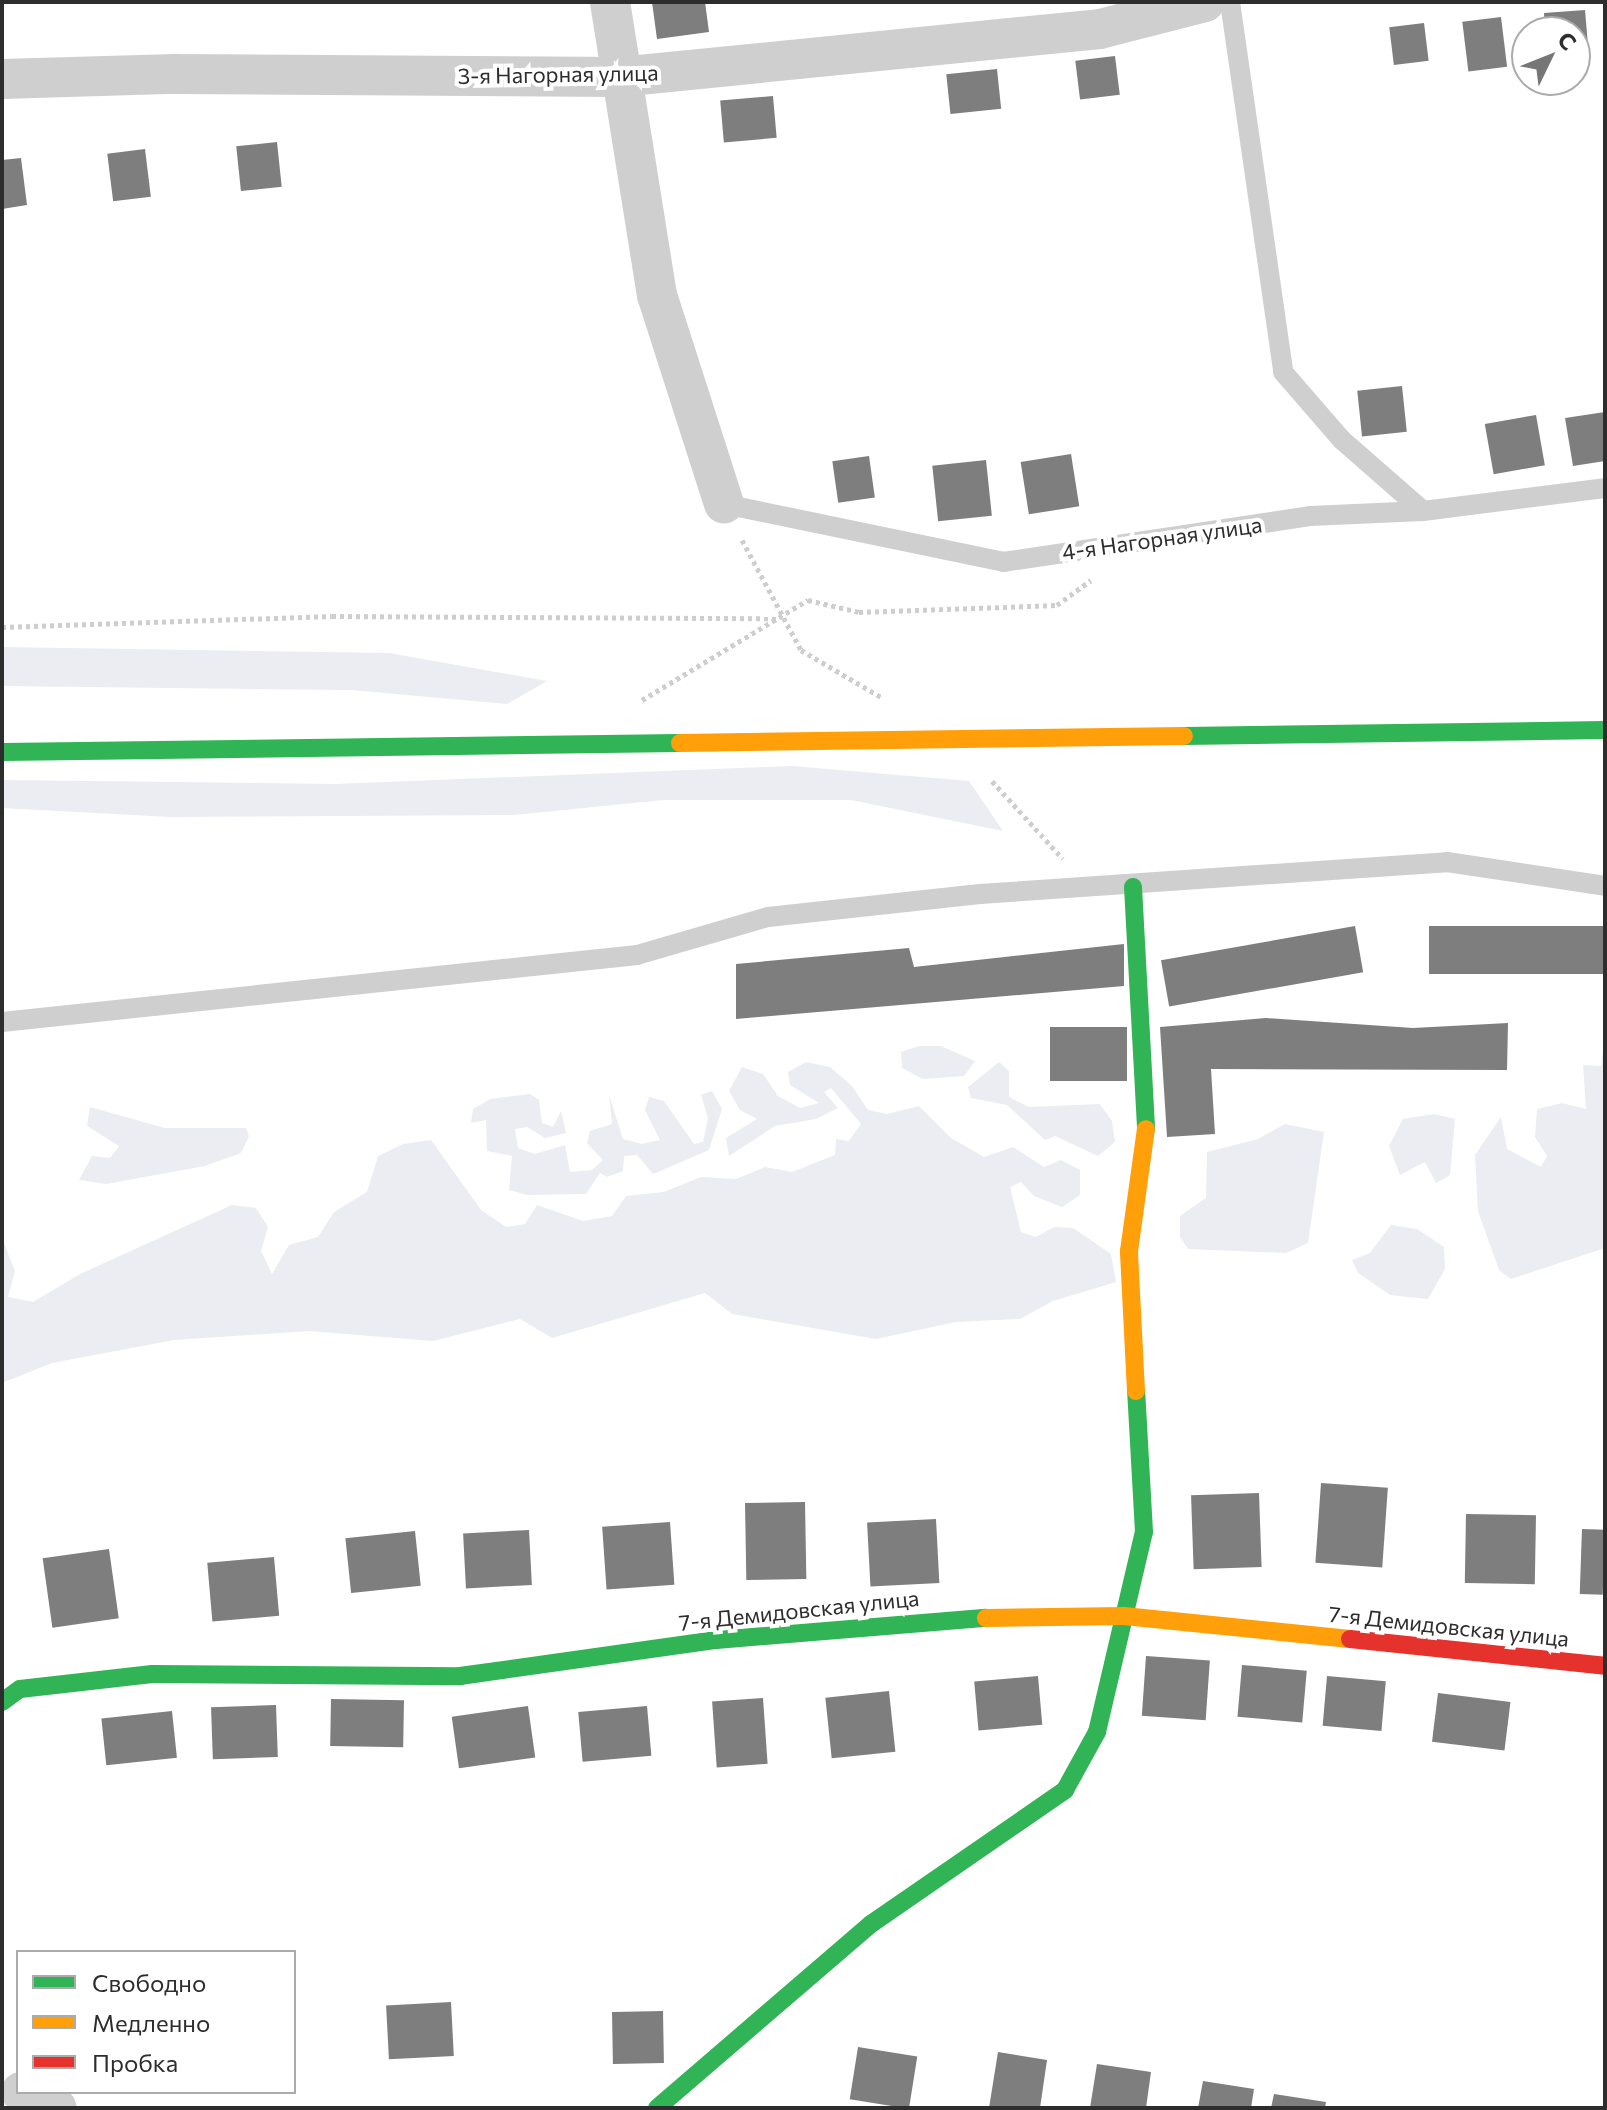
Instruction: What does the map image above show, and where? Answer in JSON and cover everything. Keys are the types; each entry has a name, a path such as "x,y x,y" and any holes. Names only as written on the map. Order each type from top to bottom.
{"street":[{"path":"610,2 619,77 657,295 724,504"},
{"name":"3-я Нагорная улица","path":"2,79 175,74 619,77 1100,29 1205,2"},
{"path":"2,752 1605,730"},
{"path":"657,2108 871,1924 1001,1839 1065,1790 1097,1732 1144,1532 1129,1251 1148,1114 1133,887"},
{"name":"7-я Демидовская улица","path":"2,1702 20,1689 152,1674 460,1676 731,1639 972,1618 1124,1616 1605,1666"},
{"path":"24,2094 38,2104 57,2108"}],"lane":[{"path":"1230,2 1283,372 1342,440 1423,511"},
{"name":"4-я Нагорная улица","path":"724,504 1003,562 1310,516 1423,511 1605,488"},
{"path":"2,1022 637,955 768,917 980,894 1133,887 1447,862 1605,886"}],"path":[{"path":"634,704 808,600 859,612 1057,605 1096,577"},
{"path":"2,627 332,616 780,618"}],"shaded area":[{"path":"2,647 389,653 547,681 507,704 351,690 2,686"},
{"path":"792,766 969,781 1003,831 851,800 663,800 514,815 170,817 2,808 2,780 335,784"},
{"path":"1605,1035 1605,1248 1511,1279 1499,1270 1478,1211 1475,1155 1501,1117 1507,1149 1541,1167 1547,1156 1535,1137 1537,1109 1562,1103 1586,1109 1583,1065 1601,1066"},
{"path":"919,1046 941,1046 975,1061 964,1076 923,1079 902,1068 901,1052"},
{"path":"806,1062 830,1067 852,1086 868,1110 887,1114 919,1106 951,1138 984,1157 1013,1147 1044,1167 1061,1160 1080,1170 1080,1195 1062,1207 1034,1196 1021,1182 1010,1187 1021,1232 1036,1237 1054,1227 1073,1228 1111,1254 1116,1282 1053,1301 1020,1319 956,1322 876,1339 732,1314 705,1293 552,1338 520,1319 433,1341 309,1331 174,1340 52,1363 2,1383 2,1238 15,1271 8,1297 33,1302 80,1274 232,1205 256,1208 268,1227 261,1251 272,1274 289,1245 318,1237 334,1212 367,1192 378,1156 403,1144 431,1140 481,1210 506,1227 525,1224 537,1205 583,1221 612,1216 626,1196 664,1192 701,1177 736,1179 765,1167 792,1172 835,1155 836,1139 849,1141 861,1124 831,1088 824,1092 838,1108 816,1119 775,1126 729,1156 726,1138 757,1119 740,1110 729,1091 742,1067 763,1074 778,1096 800,1108 819,1103 790,1085 788,1072"},
{"path":"999,1062 1009,1071 1009,1097 1029,1107 1100,1104 1112,1121 1115,1142 1098,1156 1055,1136 1045,1140 1007,1105 971,1098 968,1087"},
{"path":"712,1091 722,1109 709,1150 653,1174 637,1155 624,1156 623,1171 607,1177 600,1173 586,1194 527,1195 509,1190 512,1156 487,1151 486,1120 471,1123 473,1109 490,1099 530,1094 539,1100 542,1123 553,1127 561,1111 566,1133 545,1138 527,1127 515,1129 518,1148 535,1154 565,1145 570,1172 592,1170 603,1160 587,1143 590,1131 612,1124 609,1095 623,1139 642,1144 660,1140 645,1110 649,1097 664,1101 694,1144 703,1142 708,1118 701,1095"},
{"path":"90,1107 165,1128 246,1128 249,1136 241,1153 205,1166 106,1184 79,1180 92,1156 110,1158 119,1146 87,1126"},
{"path":"1434,1114 1455,1119 1450,1175 1436,1183 1425,1162 1400,1175 1389,1146 1403,1119"},
{"path":"1285,1124 1324,1132 1308,1243 1286,1253 1188,1249 1180,1237 1180,1216 1206,1198 1207,1152 1258,1139"},
{"path":"1391,1225 1417,1229 1444,1247 1445,1269 1428,1299 1390,1295 1358,1273 1352,1260 1370,1253"}],"building":[{"path":"652,2 705,2 709,32 657,39"},
{"path":"1585,10 1586,16 1544,16 1544,13"},
{"path":"1501,17 1507,67 1468,71 1462,22"},
{"path":"1424,23 1429,61 1394,65 1389,27"},
{"path":"1115,56 1120,95 1080,100 1075,61"},
{"path":"997,69 1001,109 950,114 946,74"},
{"path":"773,96 777,138 724,142 720,101"},
{"path":"277,142 282,187 241,191 236,146"},
{"path":"145,149 151,197 113,201 107,154"},
{"path":"21,158 27,205 2,209 2,160"},
{"path":"1402,386 1407,432 1362,436 1357,391"},
{"path":"1605,412 1605,461 1573,466 1565,418"},
{"path":"1536,415 1545,465 1494,474 1485,424"},
{"path":"1071,454 1079,506 1029,514 1021,462"},
{"path":"869,456 875,498 838,503 832,461"},
{"path":"986,460 992,516 938,521 932,466"},
{"path":"1355,926 1363,972 1169,1006 1161,960"},
{"path":"1429,926 1605,926 1605,974 1429,974"},
{"path":"1124,944 1124,986 736,1019 736,964 909,948 914,967"},
{"path":"1266,1018 1413,1028 1508,1023 1507,1070 1211,1069 1215,1134 1167,1137 1160,1027"},
{"path":"1050,1027 1127,1027 1127,1081 1050,1081"},
{"path":"1321,1483 1388,1488 1382,1567 1315,1563"},
{"path":"1259,1493 1262,1567 1194,1569 1191,1495"},
{"path":"805,1502 806,1579 746,1580 745,1503"},
{"path":"1466,1514 1536,1515 1535,1584 1465,1583"},
{"path":"936,1519 939,1583 870,1587 867,1523"},
{"path":"670,1522 674,1585 607,1590 602,1527"},
{"path":"1582,1529 1605,1530 1603,1595 1580,1594"},
{"path":"529,1530 532,1585 466,1588 463,1533"},
{"path":"415,1531 421,1586 351,1593 345,1538"},
{"path":"109,1549 119,1618 52,1628 43,1558"},
{"path":"274,1557 279,1616 212,1622 207,1563"},
{"path":"1146,1656 1210,1660 1206,1720 1142,1716"},
{"path":"1242,1665 1307,1671 1302,1722 1237,1717"},
{"path":"1038,1676 1042,1725 979,1730 974,1682"},
{"path":"1327,1676 1386,1681 1381,1731 1323,1726"},
{"path":"889,1691 895,1752 832,1758 825,1698"},
{"path":"1438,1693 1510,1702 1504,1751 1432,1742"},
{"path":"763,1698 768,1764 717,1767 712,1702"},
{"path":"331,1699 404,1700 403,1747 330,1746"},
{"path":"276,1705 278,1757 213,1759 211,1707"},
{"path":"528,1706 535,1757 459,1768 452,1717"},
{"path":"647,1706 651,1756 583,1762 578,1712"},
{"path":"172,1711 177,1758 106,1765 101,1718"},
{"path":"451,2002 454,2056 389,2059 386,2005"},
{"path":"663,2011 664,2063 613,2064 612,2012"},
{"path":"858,2047 917,2056 909,2108 850,2099"},
{"path":"998,2052 1047,2060 1040,2108 989,2108"},
{"path":"1097,2064 1151,2072 1146,2108 1090,2108"},
{"path":"1203,2081 1254,2089 1251,2108 1198,2108"},
{"path":"1274,2094 1326,2102 1325,2108 1271,2108"}],"traffic: fast":[{"path":"1184,736 1605,730"},
{"path":"2,752 680,743"},
{"path":"1133,887 1146,1129"},
{"path":"657,2108 871,1924 1065,1790 1097,1732 1144,1532 1136,1391"},
{"path":"2,1702 20,1689 152,1674 460,1676 716,1640 986,1618"}],"traffic: slow":[{"path":"680,743 1184,736"},
{"path":"1136,1391 1129,1251 1146,1129"},
{"path":"986,1618 1124,1616 1350,1639"}],"traffic: jam":[{"path":"1350,1639 1605,1666"}]}
